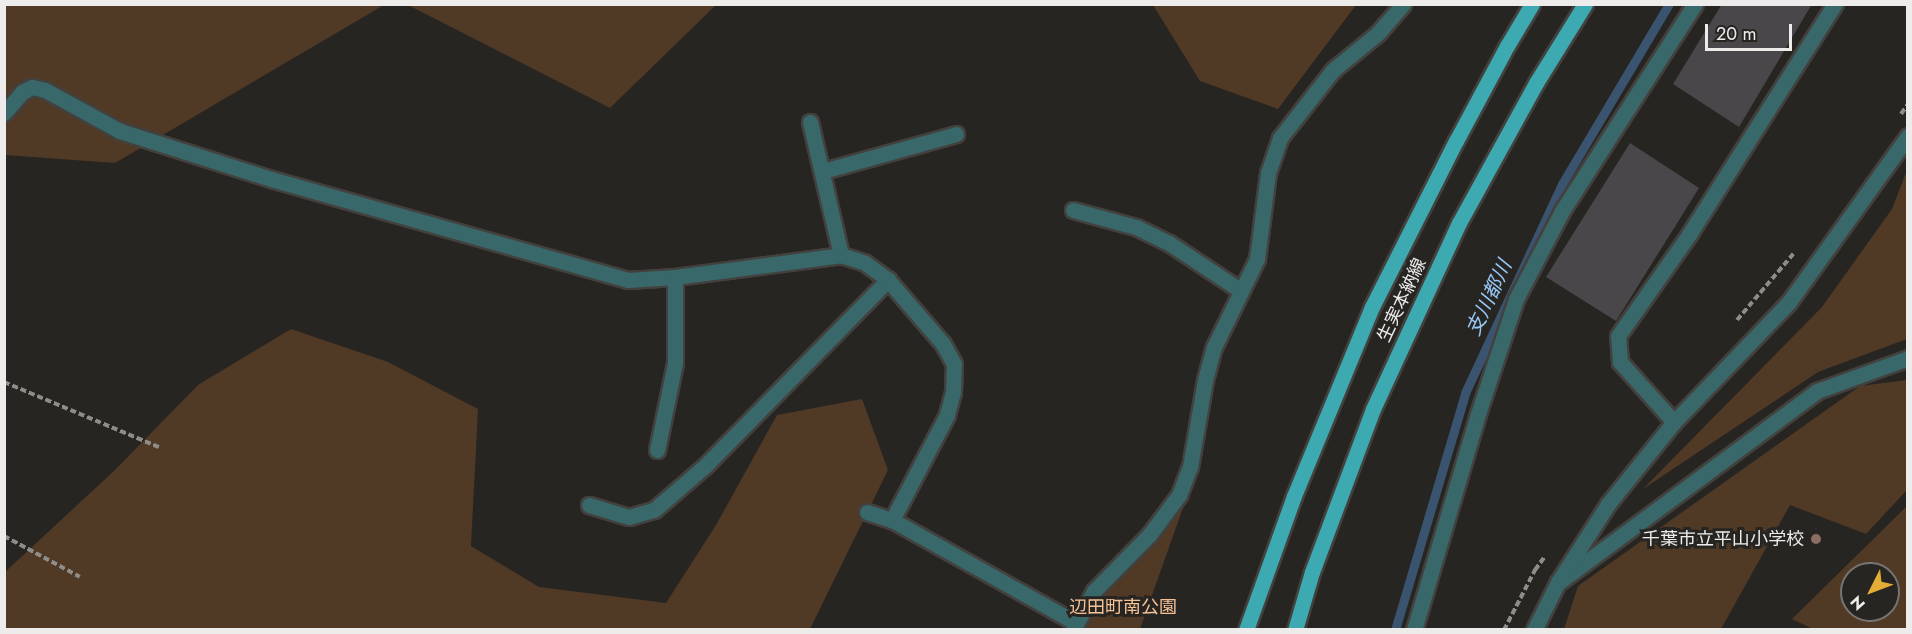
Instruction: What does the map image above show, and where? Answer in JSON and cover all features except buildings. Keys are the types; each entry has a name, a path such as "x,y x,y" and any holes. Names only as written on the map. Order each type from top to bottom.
{"main road":[{"name":"生実本納線","path":"1246,630 1294,496 1372,306 1467,120 1533,4"},
{"name":"生実本納線","path":"1295,630 1312,572 1373,409 1459,223 1536,83 1585,4"}],"street":[{"path":"867,512 892,520 1075,626 1094,591 1150,534 1179,495 1190,467 1205,380 1214,347 1257,259 1268,174 1280,138 1333,70 1378,33 1403,4"},
{"path":"1414,630 1478,414 1516,299 1562,211 1695,4"},
{"path":"1674,422 1620,362 1618,336 1690,233 1835,4"},
{"path":"4,113 22,92 33,87 45,90 120,131 271,179 628,280 675,277 841,255 865,263 888,280 943,344 954,364 954,392 947,415 892,520"},
{"path":"810,122 841,255"},
{"path":"823,171 956,134"},
{"path":"1534,630 1558,582 1608,504 1674,422 1789,302 1908,136"},
{"path":"1073,210 1136,227 1169,243 1240,290"},
{"path":"657,450 675,363 675,277"},
{"path":"589,505 629,518 654,510 706,465 888,280"},
{"path":"1558,582 1817,391 1908,358"}],"path":[{"path":"4,382 159,447"},
{"path":"4,536 80,577"}],"green space":[{"path":"4,5 384,5 115,163 5,155"},
{"path":"408,5 716,5 610,108"},
{"path":"1153,5 1356,5 1278,109 1200,81"},
{"path":"1907,170 1907,339 1818,372 1643,489 1822,307 1892,209"},
{"path":"291,329 388,362 478,409 471,546 539,587 666,603 716,525 777,415 862,399 888,470 810,629 5,630 5,572 115,470 198,385"},
{"path":"1907,380 1907,490 1866,534 1790,505 1721,629 1564,629 1578,586 1860,386"},
{"name":"辺田町南公園","path":"1184,505 1140,629 1083,629 1095,604"},
{"path":"1907,506 1907,629 1813,629 1792,619 1840,572 1840,622 1900,622 1900,562 1850,562"}],"waterway":[{"name":"支川都川","path":"1395,630 1465,393 1562,184 1669,4"}],"place":[{"name":"千葉市立平山小学校","path":"1816,539"}]}
